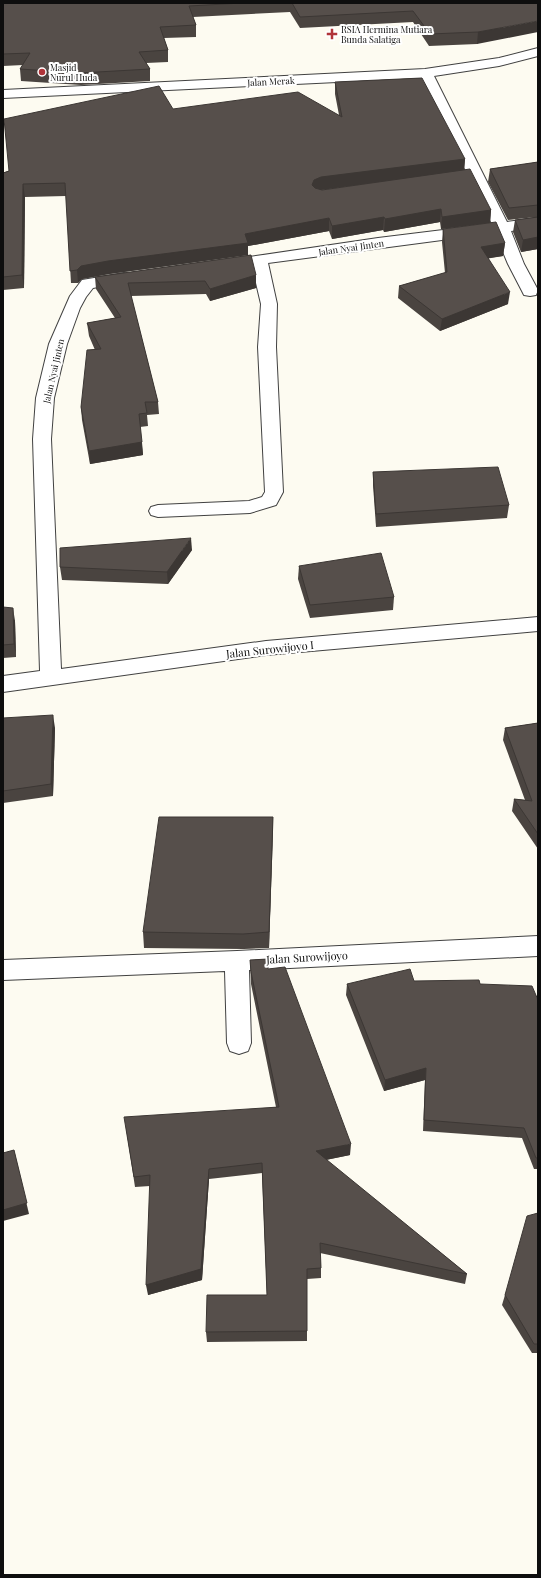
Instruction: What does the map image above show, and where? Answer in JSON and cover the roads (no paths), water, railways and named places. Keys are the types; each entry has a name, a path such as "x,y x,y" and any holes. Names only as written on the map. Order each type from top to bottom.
{"street":[{"name":"Jalan Merak","path":"3,94 425,73 499,62 538,52"},
{"path":"425,73 501,227 516,264 530,291"},
{"path":"460,177 475,175"},
{"name":"Jalan Nyai Jinten","path":"205,268 538,222"},
{"path":"158,510 250,507 269,501 274,492 267,347 269,304 259,261"},
{"name":"Jalan Nyai Jinten","path":"51,678 49,602 44,543 42,439 45,398 58,344 78,296 88,284 138,276"},
{"name":"Jalan Surowijoyo I","path":"3,684 266,648 538,624"},
{"name":"Jalan Surowijoyo","path":"3,970 237,961 538,946"},
{"path":"237,961 239,1043"}],"place":[{"name":"RSIA Hermina Mutiara Bunda Salatiga","path":"332,34"},
{"name":"Masjid Nurul Huda","path":"42,72"}]}
